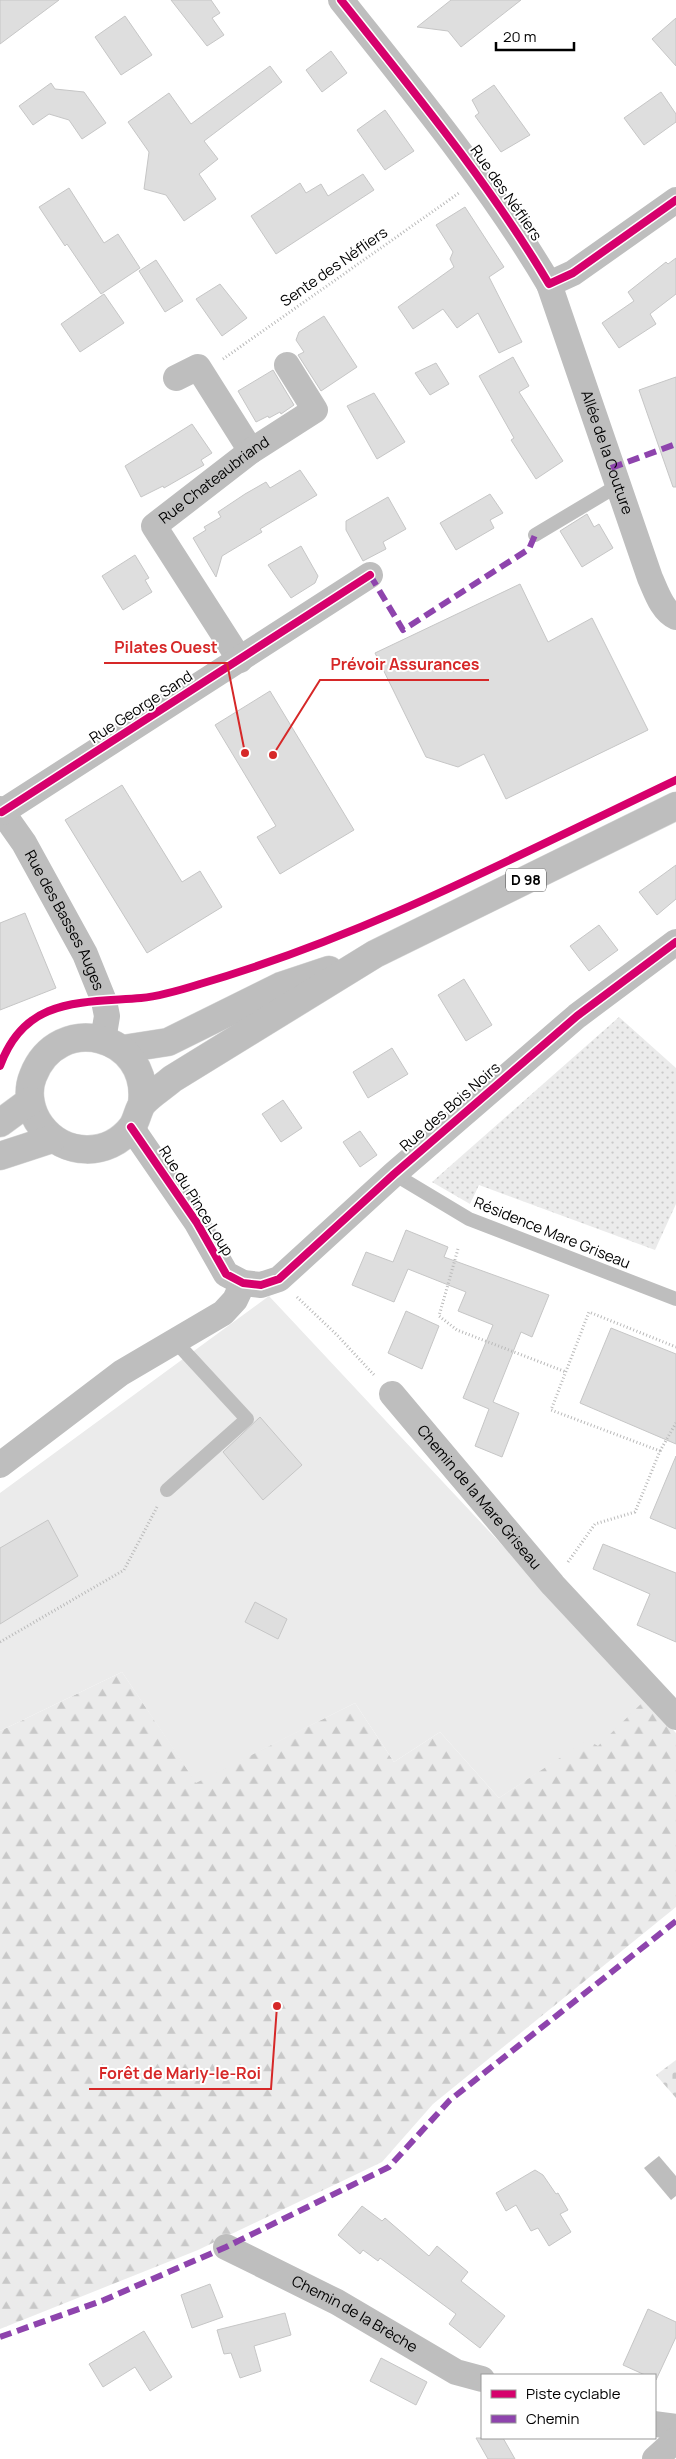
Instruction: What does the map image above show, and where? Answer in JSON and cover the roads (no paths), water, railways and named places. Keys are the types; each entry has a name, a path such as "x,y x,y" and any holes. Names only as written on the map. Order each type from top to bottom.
{"main road":[{"name":"D 98","path":"136,1116 172,1079 375,954 676,806"},
{"name":"D 98","path":"113,1044 168,1042 281,986 375,954"},
{"path":"84,1037 113,1044 136,1066 142,1081 136,1116 118,1140 100,1148 81,1150 65,1147 52,1139 36,1119 30,1101 30,1082 37,1064 50,1050 66,1040 84,1037"},
{"path":"0,1123 30,1101"},
{"path":"0,1156 52,1139"}],"street":[{"name":"Rue des Néfliers","path":"342,0 469,163 549,284"},
{"path":"549,284 573,273 676,200"},
{"name":"Allée de la Couture","path":"549,284 650,578 662,604 674,616"},
{"name":"Rue Chateaubriand","path":"240,660 154,526 251,451 315,410 287,366"},
{"path":"176,378 198,367 251,451"},
{"name":"Rue George Sand","path":"3,818 370,575"},
{"name":"Rue des Basses Auges","path":"3,818 24,843 85,954 104,1001 113,1044"},
{"name":"Rue des Bois Noirs","path":"243,1283 261,1285 279,1279 394,1174 577,1016 676,942"},
{"name":"Rue du Pince Loup","path":"136,1116 226,1274 243,1283"},
{"path":"0,1465 121,1373 174,1340 223,1313 235,1300 243,1283"},
{"name":"Chemin de la Mare Griseau","path":"392,1394 553,1585 676,1717"},
{"name":"Chemin de la Brèche","path":"226,2248 337,2302 456,2372 481,2380"},
{"path":"656,2424 676,2427"},
{"path":"656,2459 676,2440"}],"lane":[{"path":"535,535 617,486"},
{"name":"Résidence Mare Griseau","path":"394,1174 469,1220 676,1299"},
{"path":"166,1490 247,1418 174,1340"}],"place":[{"name":"Pilates Ouest","path":"245,753"},
{"name":"Prévoir Assurances","path":"273,755"},
{"name":"Forêt de Marly-le-Roi","path":"277,2006"}]}
